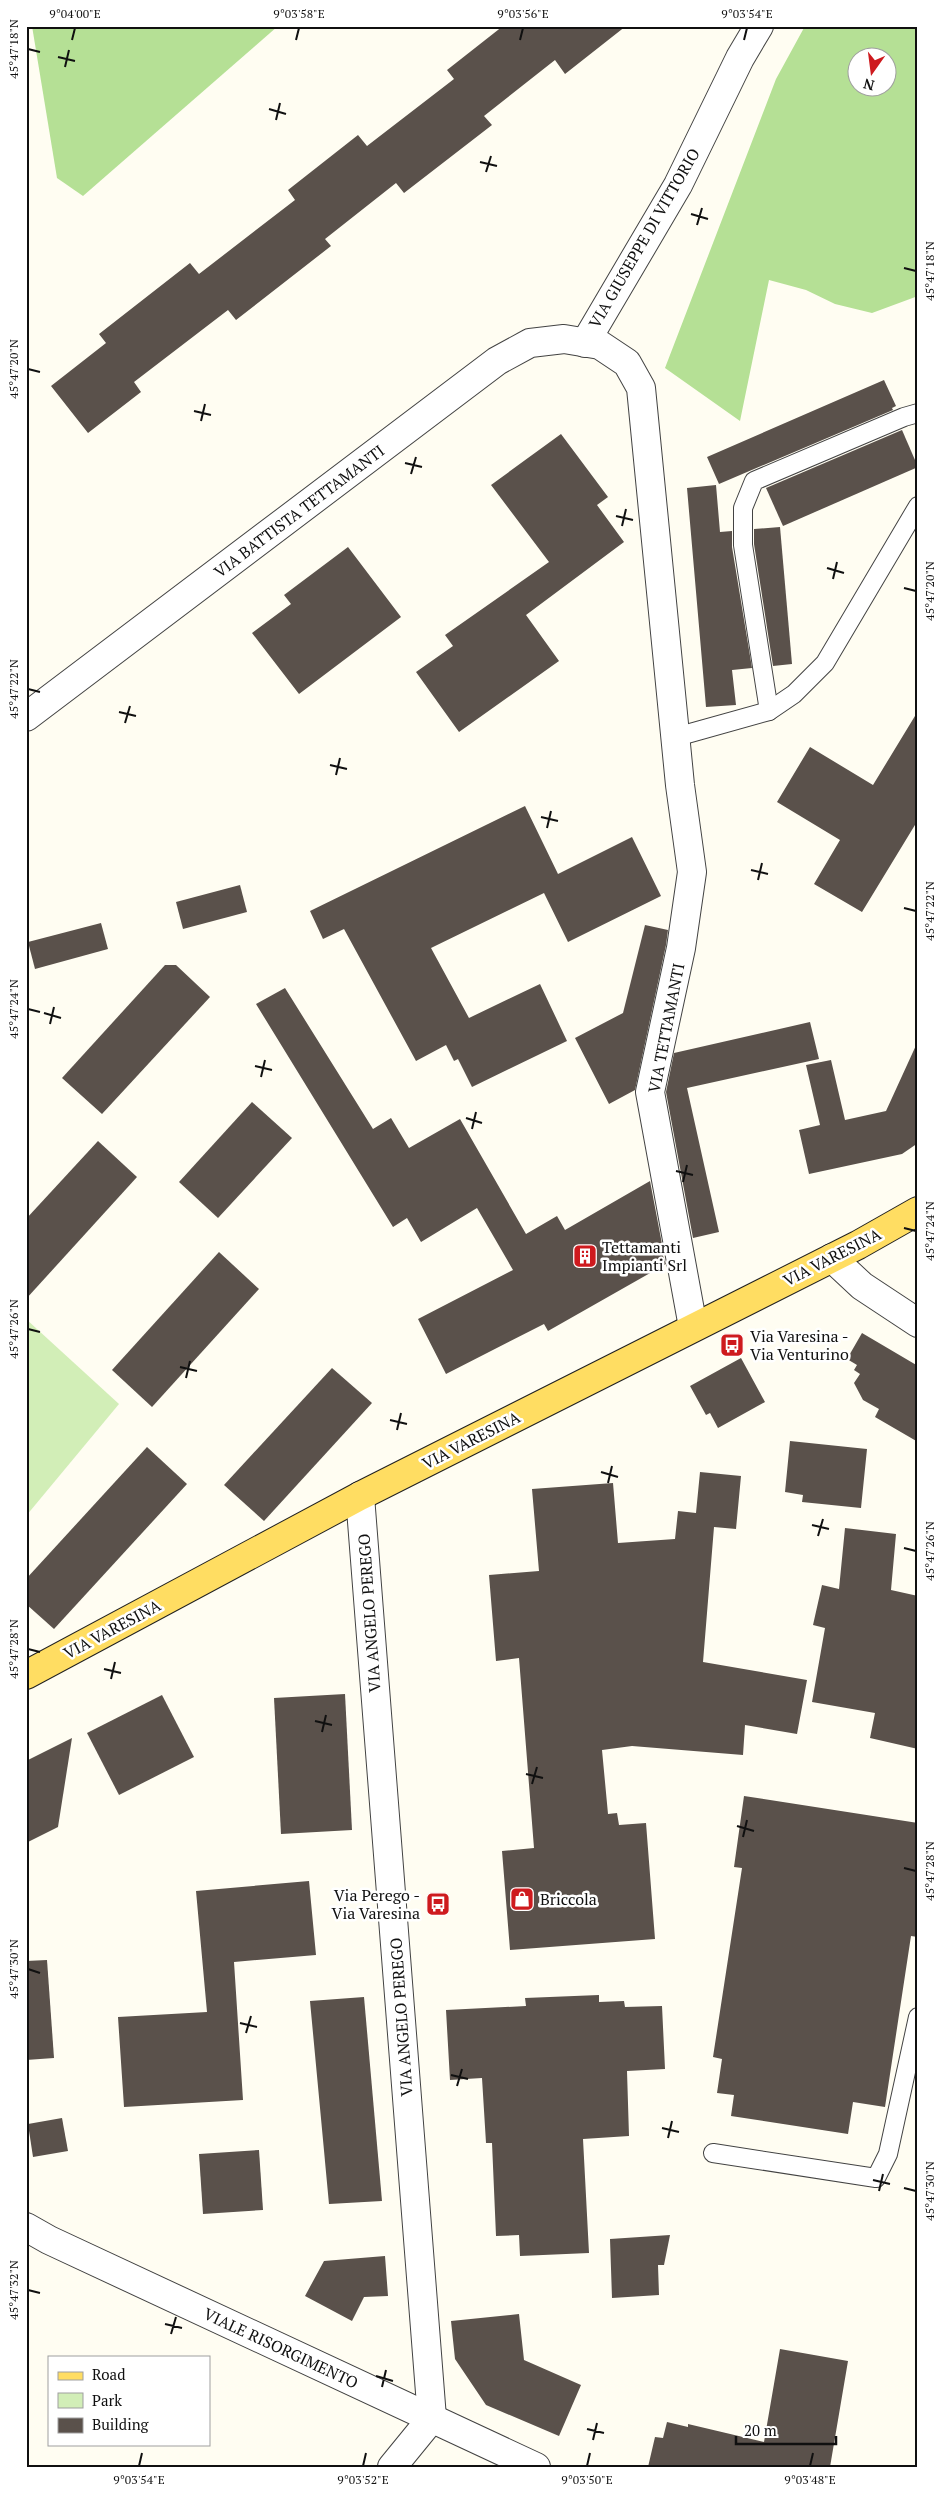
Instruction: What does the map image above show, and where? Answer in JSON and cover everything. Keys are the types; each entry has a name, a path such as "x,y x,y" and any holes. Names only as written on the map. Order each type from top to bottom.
{"main road":[{"name":"VIA VARESINA","path":"29,1667 360,1496 832,1258 918,1211"}],"street":[{"name":"VIA GIUSEPPE DI VITTORIO","path":"585,343 678,184 740,58 759,26"},
{"name":"VIA BATTISTA TETTAMANTI","path":"26,717 497,360 530,343 564,339 600,345 627,363 641,388 676,737"},
{"name":"VIA TETTAMANTI","path":"676,737 680,786 692,872 682,948 650,1092 693,1327"},
{"path":"832,1258 862,1286 918,1323"},
{"name":"VIA ANGELO PEREGO","path":"360,1496 432,2418"},
{"name":"VIALE RISORGIMENTO","path":"34,2237 536,2467"},
{"path":"392,2467 432,2418"}],"lane":[{"path":"770,712 743,545 743,508 754,481 904,417 918,414"},
{"path":"676,737 770,712 794,694 825,663 918,506"},
{"path":"713,2153 876,2178 888,2154 918,2017"}],"green space":[{"path":"32,26 278,26 83,196 57,178"},
{"path":"805,26 918,26 918,296 872,313 835,304 806,290 769,280 740,421 665,368 776,79"},
{"path":"26,1319 119,1404 26,1516"}],"building":[{"path":"503,26 626,26 565,74 555,60 484,116 492,125 404,193 396,183 325,239 331,246 236,320 228,310 134,382 141,392 88,433 51,386 106,343 99,334 190,263 199,274 295,200 288,190 358,135 367,146 454,79 447,70"},
{"path":"884,380 896,406 892,408 893,410 719,484 707,457"},
{"path":"902,430 918,467 783,526 766,488"},
{"path":"561,434 608,497 597,505 624,542 526,615 559,661 459,732 416,672 453,646 445,635 549,562 491,485"},
{"path":"716,485 720,532 732,531 732,547 752,668 732,670 736,705 706,707 687,488"},
{"path":"780,527 792,664 773,666 754,544 754,529"},
{"path":"348,547 401,617 299,694 252,633 291,604 284,595"},
{"path":"918,711 918,820 862,912 814,884 840,840 777,802 810,747 873,785"},
{"path":"525,806 558,874 632,837 661,896 568,942 544,893 431,948 469,1018 540,984 567,1041 472,1087 458,1059 454,1061 446,1045 416,1061 344,929 323,939 310,911"},
{"path":"240,885 247,912 183,929 176,902"},
{"path":"101,923 108,949 35,969 28,942"},
{"path":"645,925 668,930 666,945 635,1090 609,1104 575,1038 623,1013"},
{"path":"165,965 176,965 210,997 102,1114 62,1078"},
{"path":"285,988 373,1129 391,1118 409,1148 460,1119 526,1234 557,1216 565,1230 650,1181 662,1244 659,1245 666,1264 548,1331 544,1324 446,1374 418,1319 513,1270 477,1208 421,1242 407,1218 393,1227 256,1004"},
{"path":"810,1022 819,1059 687,1088 719,1232 693,1238 666,1092 674,1053"},
{"path":"918,1041 918,1143 902,1154 809,1174 799,1130 820,1125 806,1065 831,1060 845,1120 886,1111"},
{"path":"252,1102 292,1138 218,1218 179,1182"},
{"path":"98,1141 137,1177 26,1299 26,1219"},
{"path":"219,1252 259,1289 152,1407 112,1370"},
{"path":"862,1333 918,1366 918,1442 875,1417 879,1409 863,1400 854,1383 860,1374 854,1370 857,1365 847,1359"},
{"path":"741,1358 765,1402 718,1428 710,1413 706,1415 690,1386"},
{"path":"332,1368 372,1403 264,1521 224,1485"},
{"path":"790,1441 867,1449 861,1508 802,1502 803,1495 785,1492"},
{"path":"147,1447 187,1484 54,1629 26,1604 26,1579"},
{"path":"700,1472 741,1476 736,1529 714,1527 703,1662 807,1680 797,1734 745,1725 743,1755 632,1746 602,1750 608,1814 617,1813 619,1825 646,1823 655,1939 510,1950 502,1851 534,1848 519,1658 496,1661 489,1575 539,1571 532,1489 613,1483 618,1543 675,1539 678,1511 696,1513"},
{"path":"845,1528 896,1534 891,1590 918,1596 918,1749 870,1738 875,1713 812,1702 825,1628 813,1625 822,1585 839,1589"},
{"path":"345,1694 352,1830 281,1834 274,1698"},
{"path":"162,1695 194,1757 119,1795 87,1733"},
{"path":"72,1738 58,1827 26,1843 26,1761"},
{"path":"744,1796 918,1823 918,1937 911,1936 885,2107 853,2102 848,2134 731,2116 734,2095 717,2093 722,2059 713,2057 742,1868 734,1867"},
{"path":"309,1881 316,1955 234,1962 243,2100 124,2107 118,2017 207,2012 196,1891"},
{"path":"47,1960 54,2058 26,2060 26,1961"},
{"path":"599,1995 599,2002 624,2001 625,2007 662,2006 665,2069 627,2071 629,2136 583,2139 589,2253 520,2256 519,2235 496,2236 492,2143 486,2143 482,2078 450,2080 446,2010 526,2006 525,1998"},
{"path":"364,1997 382,2201 329,2204 310,2001"},
{"path":"62,2118 68,2151 33,2157 28,2124"},
{"path":"259,2150 263,2210 203,2214 199,2154"},
{"path":"670,2235 664,2265 658,2265 659,2295 612,2298 610,2239"},
{"path":"385,2256 388,2296 364,2297 352,2321 305,2296 324,2261"},
{"path":"519,2314 524,2360 581,2385 559,2436 486,2405 455,2359 451,2321"},
{"path":"780,2349 848,2361 830,2467 648,2467 655,2437 663,2438 667,2422 688,2427 688,2424 764,2442"}],"place":[{"name":"Tettamanti Impianti Srl","path":"585,1256"},
{"name":"Via Varesina - Via Venturino","path":"732,1345"},
{"name":"Briccola","path":"522,1899"},
{"name":"Via Perego - Via Varesina","path":"438,1904"}]}
